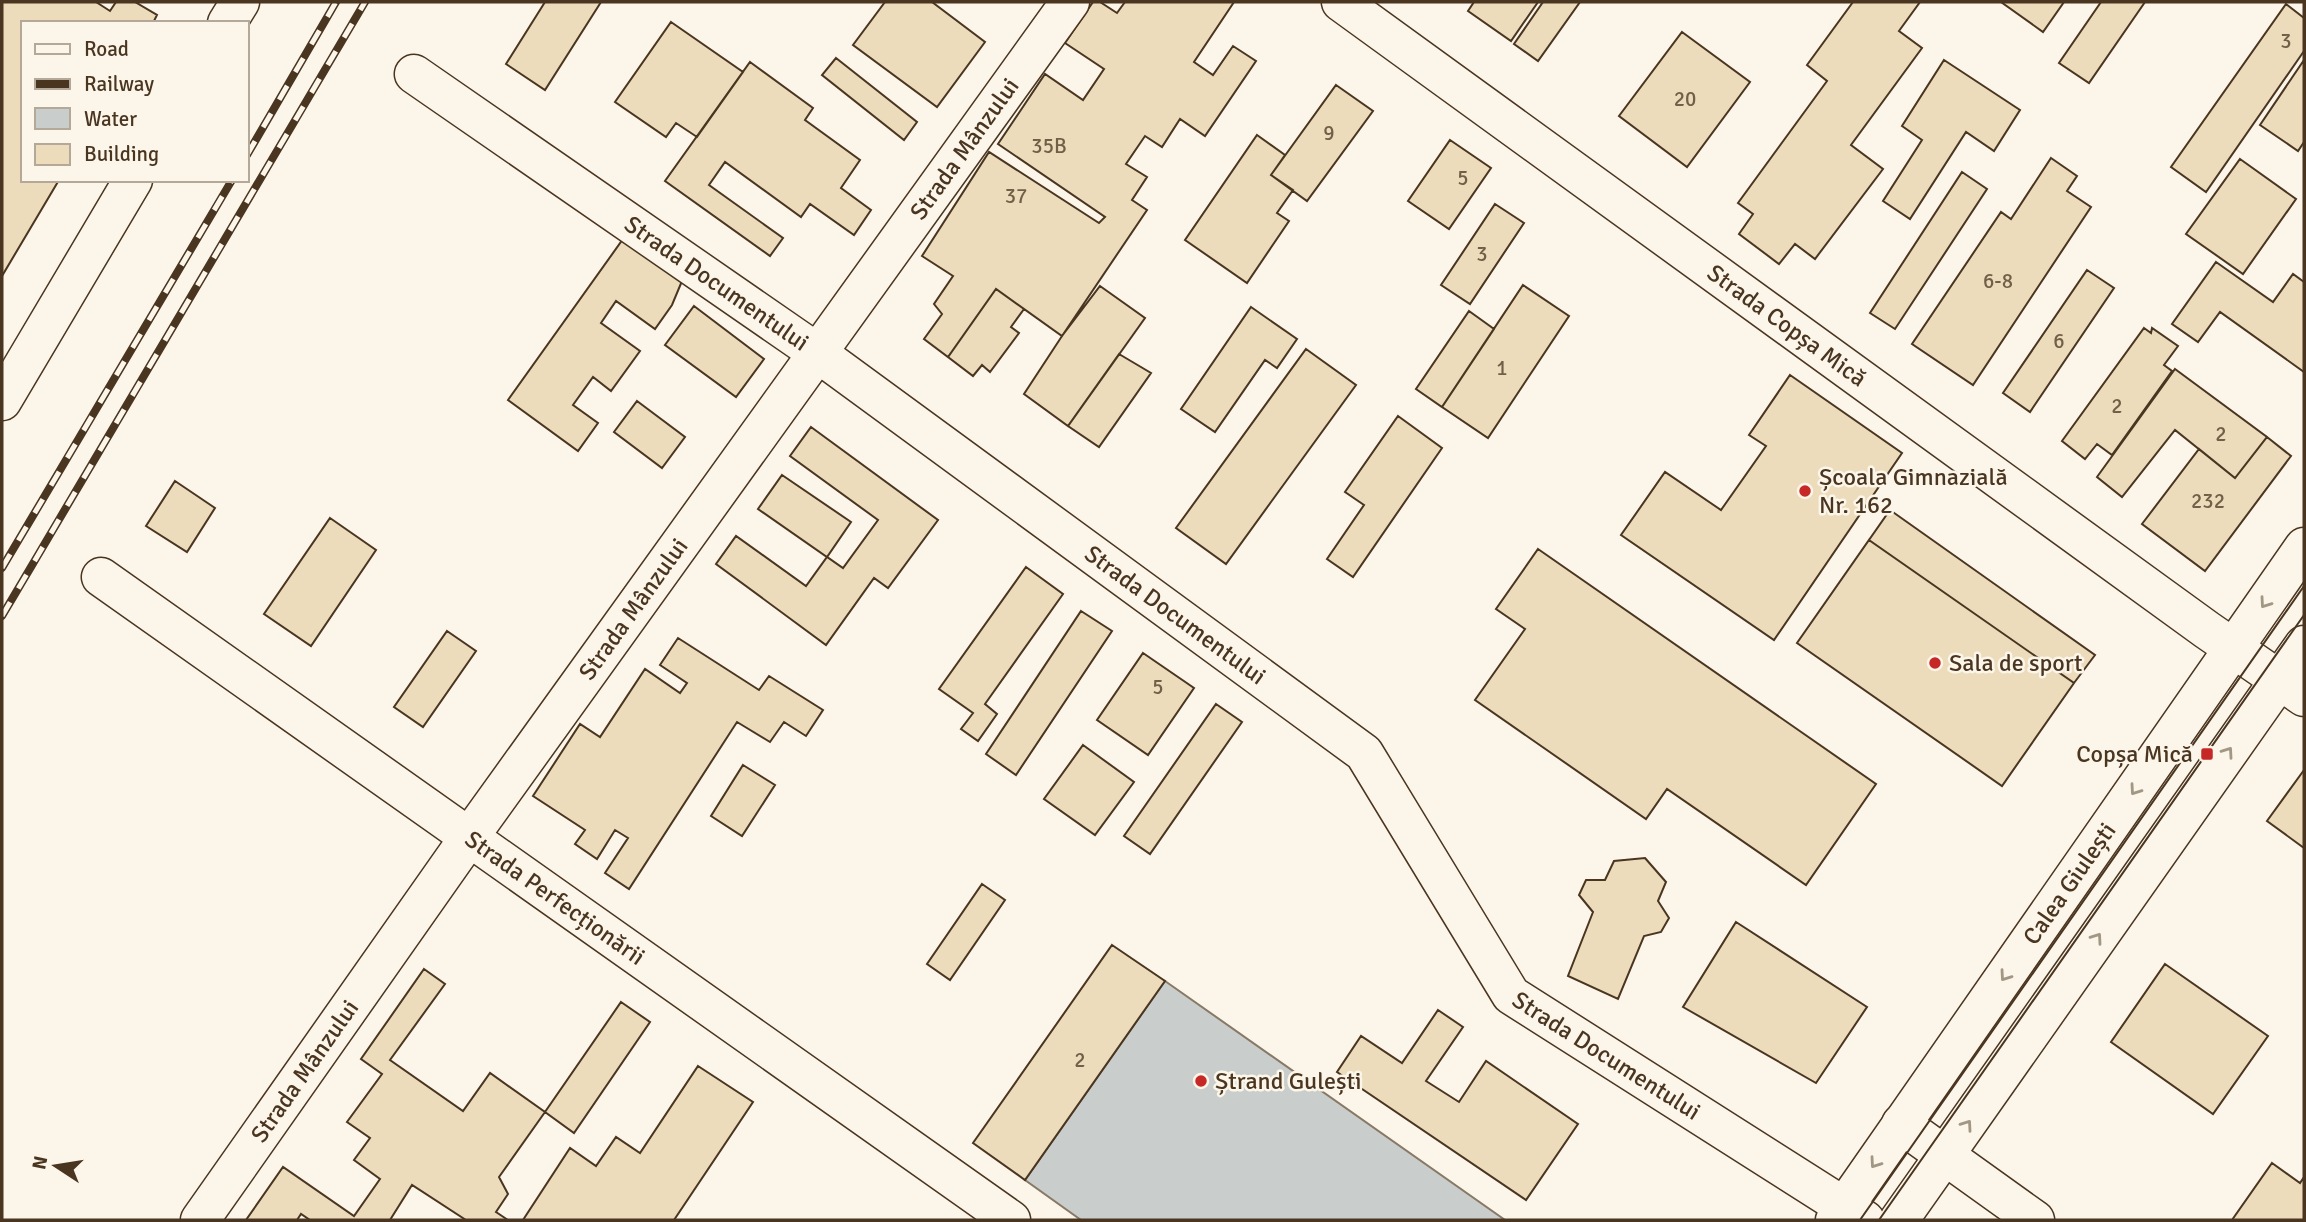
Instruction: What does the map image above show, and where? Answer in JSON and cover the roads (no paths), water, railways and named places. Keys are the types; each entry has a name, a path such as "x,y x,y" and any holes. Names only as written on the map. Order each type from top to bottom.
{"street":[{"path":"228,21 240,2"},
{"name":"Strada Mânzului","path":"200,1220 470,836 1070,2"},
{"name":"Strada Copșa Mică","path":"1341,2 2233,649 2292,689"},
{"name":"Strada Documentului","path":"414,74 819,354 1364,753 1511,995 1848,1216"},
{"path":"2,401 132,182"},
{"name":"Calea Giulești","path":"1848,1216 1901,1125 2304,547"},
{"name":"Strada Perfecționării","path":"101,578 1011,1220"},
{"path":"1899,1220 2292,689 2304,645"},
{"path":"1901,1125 2035,1220"}],"water":[{"name":"Ștrand Gulești","path":"1165,981 1505,1220 1081,1220 1025,1180"}],"tram line":[{"path":"1860,1220 2304,586"},
{"path":"1879,1220 2304,615"}],"railway":[{"path":"248,153 336,2"},
{"path":"2,616 365,2"},
{"path":"2,568 231,182"}],"place":[{"name":"Școala Gimnazială Nr. 162","path":"1805,491"},
{"name":"Sala de sport","path":"1935,663"},
{"name":"Copșa Mică","path":"2207,754"},
{"name":"Ștrand Gulești","path":"1201,1081"}]}
